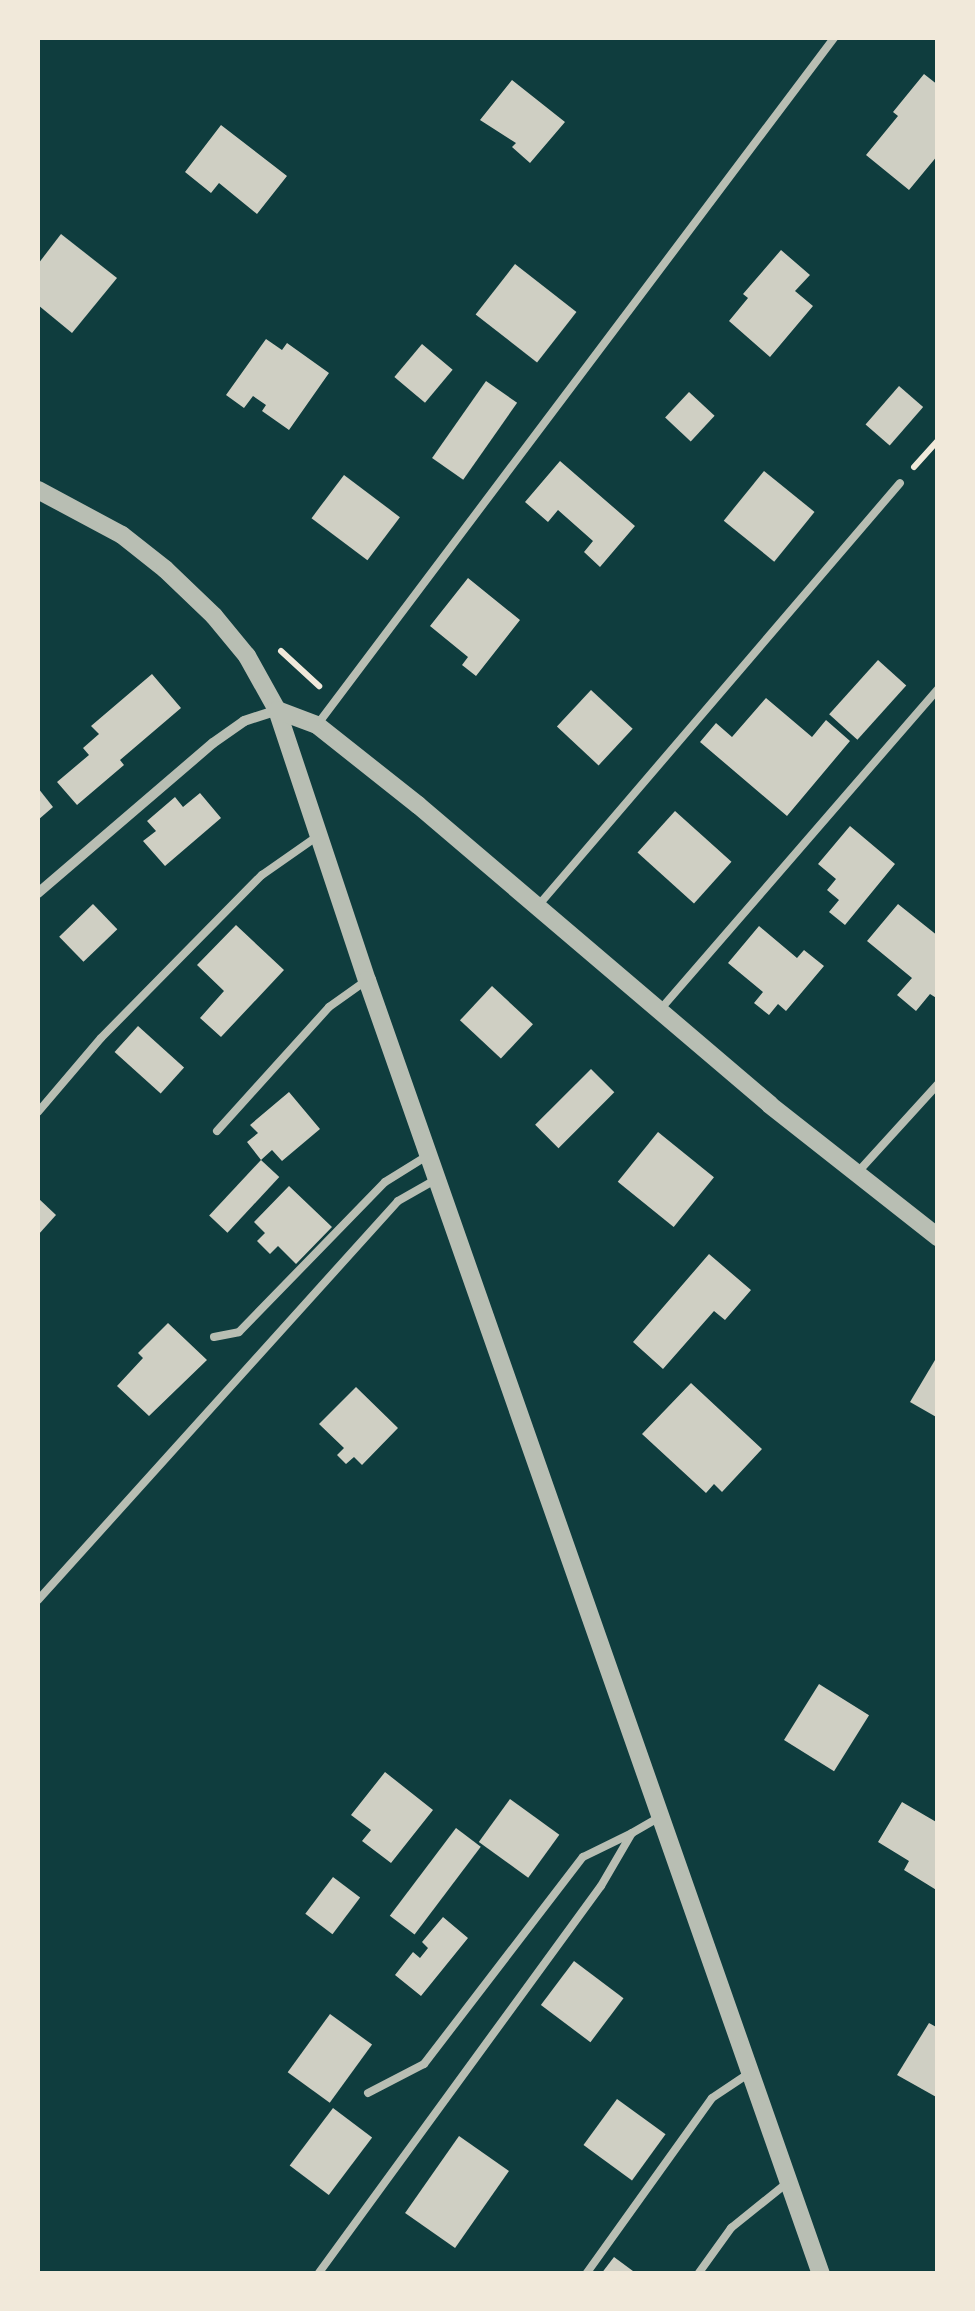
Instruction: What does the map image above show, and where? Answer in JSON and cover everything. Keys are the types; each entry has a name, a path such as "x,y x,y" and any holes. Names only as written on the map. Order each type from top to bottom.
{"street":[{"path":"38,490 122,534 165,569 214,616 246,656 277,710 367,980 821,2274"},
{"path":"38,894 213,743 244,721 277,710 316,724 856,1175 938,1238"}],"lane":[{"path":"316,724 834,38"},
{"path":"537,907 900,484"},
{"path":"660,1012 938,688"},
{"path":"38,1112 102,1038 262,876 318,836"},
{"path":"218,1131 329,1008 367,980"},
{"path":"856,1175 938,1084"},
{"path":"214,1336 239,1332 386,1182 430,1154"},
{"path":"38,1600 398,1201 438,1178"},
{"path":"368,2093 424,2064 583,1857 660,1816"},
{"path":"318,2274 601,1886 632,1833"},
{"path":"586,2274 712,2098 748,2074"},
{"path":"698,2274 731,2228 787,2184"}],"path":[{"path":"900,484 938,440"}],"building":[{"path":"924,74 938,85 938,155 909,190 866,155 898,116 893,112"},
{"path":"512,80 565,122 530,163 512,147 516,143 480,120"},
{"path":"221,125 287,176 257,214 219,183 211,193 185,172"},
{"path":"61,234 117,278 72,333 38,305 38,264"},
{"path":"781,250 810,275 795,291 813,306 770,357 729,321 748,298 743,294"},
{"path":"515,264 576,312 537,362 476,314"},
{"path":"266,339 282,350 287,343 329,373 289,430 262,411 266,405 253,396 244,408 226,395"},
{"path":"422,344 453,370 425,403 394,377"},
{"path":"486,381 517,403 463,480 432,458"},
{"path":"899,386 923,407 890,445 866,424"},
{"path":"689,392 715,416 691,441 665,418"},
{"path":"560,461 635,526 600,567 584,552 593,541 558,510 548,522 525,502"},
{"path":"764,471 815,512 774,562 724,521"},
{"path":"344,475 400,517 367,560 312,518"},
{"path":"468,578 520,620 476,676 462,665 468,657 430,626"},
{"path":"878,660 906,685 857,740 829,714"},
{"path":"152,674 181,708 120,760 124,765 77,805 57,782 89,755 83,748 99,734 91,726"},
{"path":"591,690 633,729 599,765 557,727"},
{"path":"766,698 812,737 826,720 850,741 787,816 700,742 716,723 732,737"},
{"path":"38,788 53,807 38,820"},
{"path":"200,793 221,818 165,866 143,841 156,831 147,821 175,797 183,807"},
{"path":"675,811 731,862 694,903 638,853"},
{"path":"850,826 895,864 845,925 829,912 839,900 827,890 836,879 818,864"},
{"path":"93,904 117,929 84,962 59,937"},
{"path":"898,904 938,936 938,999 930,994 916,1011 897,995 912,978 867,941"},
{"path":"236,925 284,970 221,1037 200,1018 224,991 197,965"},
{"path":"759,926 797,958 804,950 824,966 786,1011 778,1004 769,1015 754,1003 763,992 728,963"},
{"path":"492,986 533,1024 501,1059 460,1020"},
{"path":"138,1026 184,1067 161,1093 115,1052"},
{"path":"591,1069 614,1092 558,1148 535,1125"},
{"path":"289,1092 320,1129 282,1161 272,1150 261,1160 247,1142 258,1133 250,1125"},
{"path":"658,1132 714,1177 674,1227 618,1182"},
{"path":"261,1160 279,1177 227,1233 209,1216"},
{"path":"289,1186 332,1227 296,1264 278,1246 270,1254 257,1241 265,1233 254,1222"},
{"path":"38,1198 56,1215 38,1235"},
{"path":"709,1254 751,1290 725,1320 714,1311 663,1369 633,1342"},
{"path":"168,1323 207,1360 149,1416 117,1386 143,1358 138,1353"},
{"path":"938,1355 938,1418 910,1402"},
{"path":"691,1383 762,1449 722,1492 714,1484 706,1493 642,1434"},
{"path":"356,1387 398,1428 362,1465 354,1457 346,1464 337,1455 344,1448 319,1424"},
{"path":"819,1684 869,1715 834,1771 784,1740"},
{"path":"385,1772 433,1810 391,1863 362,1841 371,1830 351,1815"},
{"path":"510,1799 559,1835 528,1878 479,1842"},
{"path":"902,1802 938,1823 938,1891 904,1870 909,1861 878,1842"},
{"path":"456,1828 481,1847 415,1935 390,1916"},
{"path":"333,1877 360,1897 332,1934 305,1914"},
{"path":"443,1917 468,1938 421,1996 395,1975 413,1952 420,1958 428,1948 422,1942"},
{"path":"574,1961 624,1998 590,2042 541,2005"},
{"path":"330,2014 372,2045 330,2103 288,2072"},
{"path":"929,2023 938,2028 938,2098 897,2075"},
{"path":"617,2099 666,2134 632,2180 583,2145"},
{"path":"333,2108 372,2137 329,2195 290,2166"},
{"path":"459,2136 509,2171 455,2248 405,2213"},
{"path":"614,2257 637,2274 601,2274"}]}
